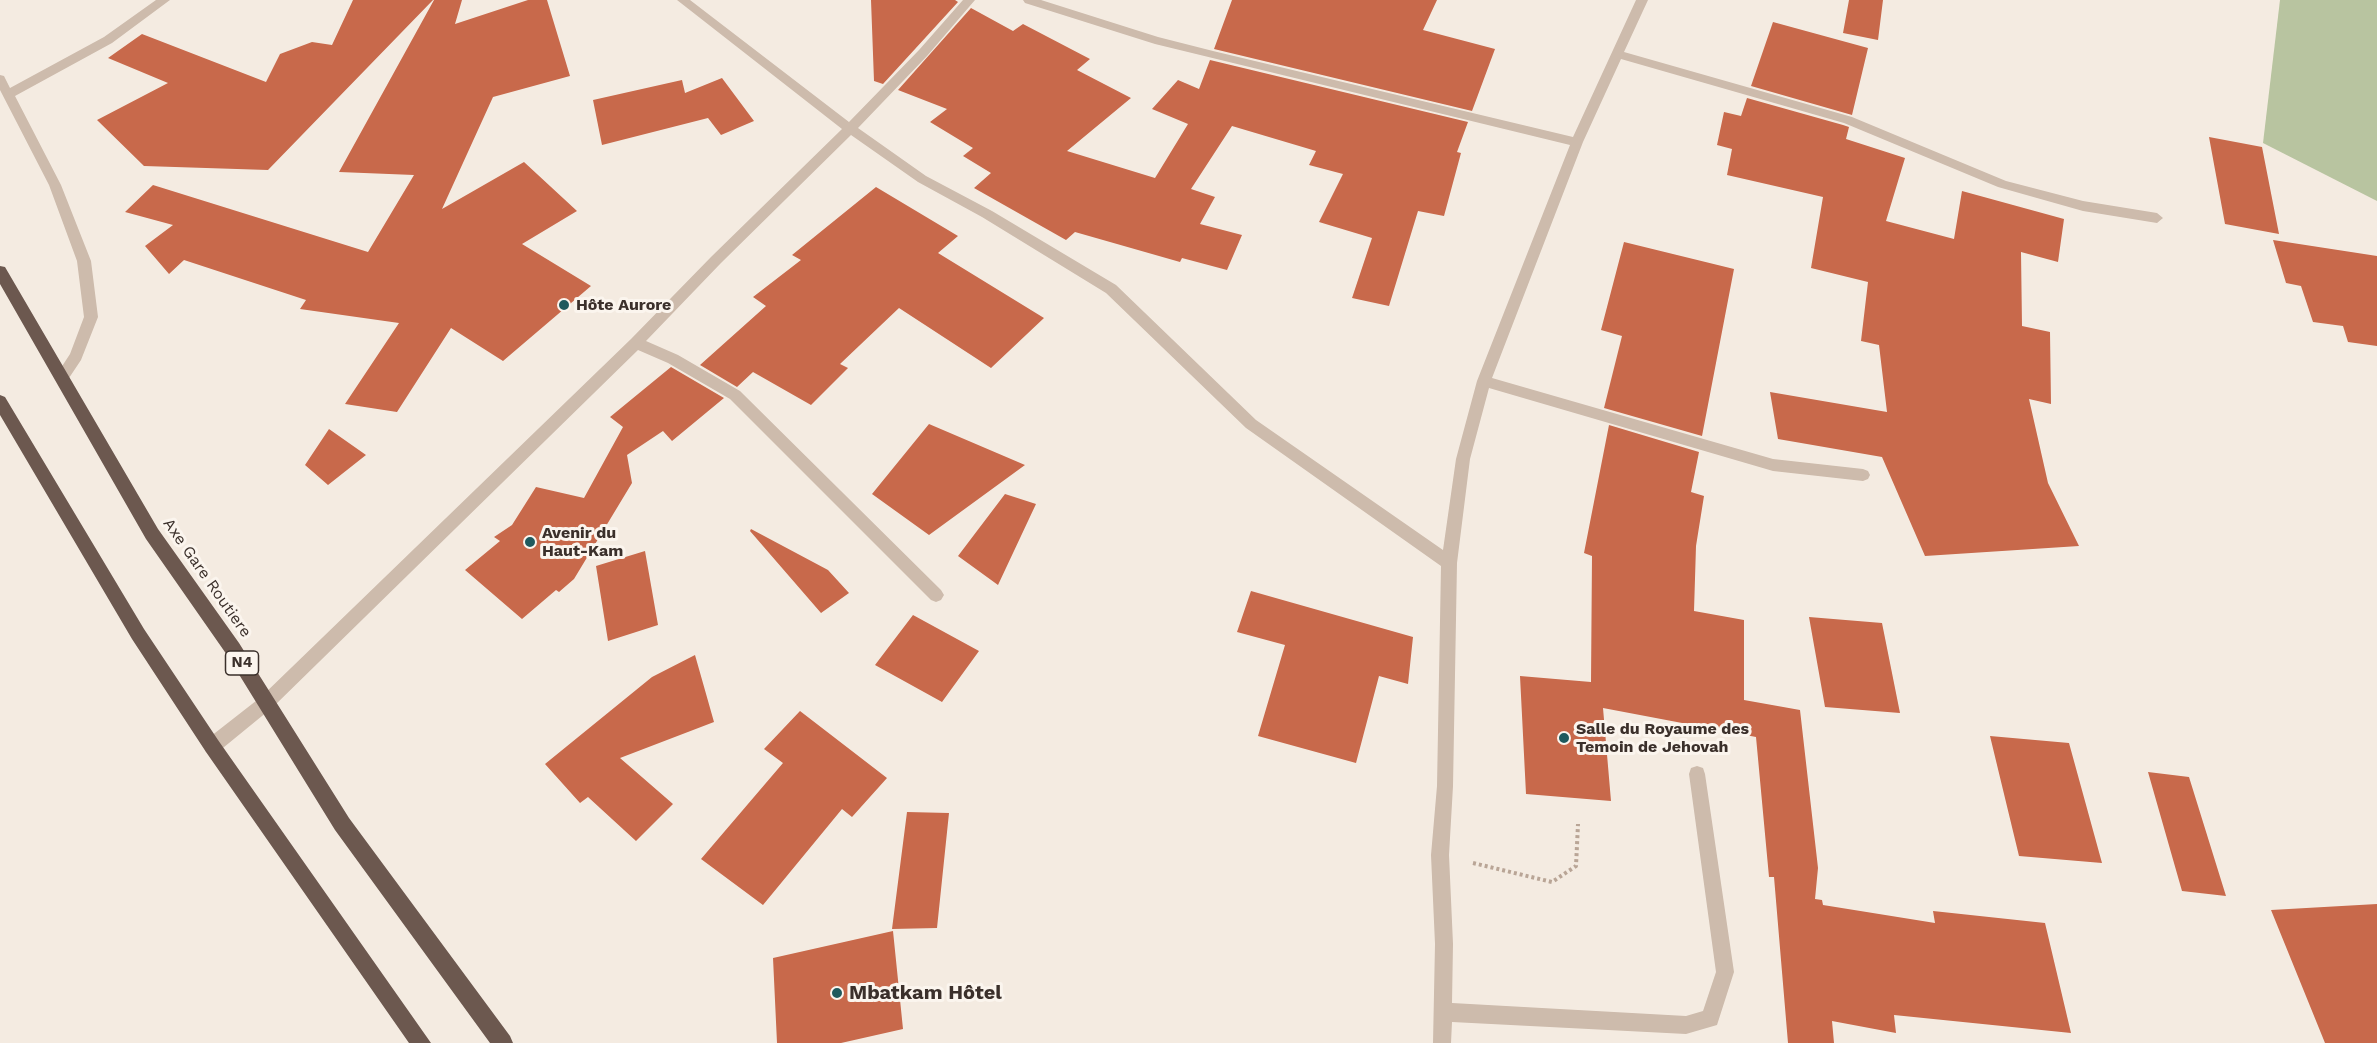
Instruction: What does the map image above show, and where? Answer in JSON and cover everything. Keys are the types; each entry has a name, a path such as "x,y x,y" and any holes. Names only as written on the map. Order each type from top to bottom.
{"highway":[{"name":"Axe Gare Routiere","path":"0,271 152,534 233,649 342,824 503,1043"},
{"path":"3,411 138,634 212,746 421,1043"}],"street":[{"path":"8,94 108,40 164,0"},
{"path":"683,0 851,129 922,179 987,214 1111,290 1251,424 1449,563"},
{"path":"212,746 267,702 636,344 716,260 851,129 923,53 969,0"},
{"path":"1029,0 1184,48 1577,142"},
{"path":"1442,1043 1444,944 1440,855 1445,786 1449,563 1463,459 1484,381 1577,142 1642,0"},
{"path":"1618,54 1848,120 2002,184 2083,206 2157,218"},
{"path":"0,79 54,185 84,261 91,317 76,356 62,377"},
{"path":"636,344 674,359 735,395 936,595"},
{"path":"1484,381 1773,465 1863,475"},
{"path":"1444,1012 1686,1025 1710,1018 1725,972 1697,774"}],"path":[{"path":"1440,855 1552,882 1576,866 1578,824"}],"green space":[{"path":"2280,0 2377,0 2377,201 2263,143"}],"building":[{"path":"353,0 433,0 268,170 144,166 97,120 168,83 108,58 142,34 266,82 280,54 312,42 332,45"},
{"path":"434,0 462,0 455,24 528,0 547,0 570,76 493,97 442,209 524,162 577,211 522,244 591,286 503,361 451,328 397,412 345,404 399,323 300,309 306,300 184,260 169,274 145,246 173,225 125,212 153,185 368,252 414,175 339,172"},
{"path":"871,0 955,0 958,2 883,84 874,81"},
{"path":"1232,0 1437,0 1423,30 1495,49 1472,111 1214,49"},
{"path":"1849,0 1883,0 1878,40 1843,33"},
{"path":"971,8 1013,31 1023,24 1090,59 1077,70 1131,98 1067,151 1155,178 1188,124 1152,109 1178,80 1199,89 1210,60 1468,122 1457,152 1461,153 1444,216 1418,211 1389,306 1352,298 1372,238 1319,222 1343,174 1309,165 1316,151 1232,126 1191,189 1215,197 1200,224 1242,235 1227,270 1182,258 1180,262 1075,232 1066,240 974,188 991,173 963,156 973,148 930,122 947,109 898,90"},
{"path":"1773,22 1868,48 1852,115 1751,86"},
{"path":"722,78 754,121 721,135 708,118 602,145 593,100 682,80 685,93"},
{"path":"1747,98 1849,127 1846,139 1905,158 1886,221 1954,239 1962,191 2064,219 2058,262 2021,252 2022,326 2050,332 2051,404 2029,399 2048,483 2079,546 1925,556 1882,457 1778,439 1770,392 1887,412 1879,345 1861,341 1868,282 1811,268 1823,197 1727,175 1732,149 1717,145 1724,112 1741,116"},
{"path":"2209,137 2262,147 2279,234 2225,224"},
{"path":"876,187 958,236 938,253 1044,318 991,368 899,308 840,364 848,368 811,405 753,372 737,387 700,365 766,306 753,297 801,260 792,255"},
{"path":"2273,240 2377,256 2377,346 2348,342 2343,326 2313,322 2301,286 2286,283"},
{"path":"1624,242 1734,269 1702,436 1604,408 1622,336 1601,330"},
{"path":"671,367 724,398 672,441 663,431 627,455 632,483 574,579 559,592 556,590 522,619 465,570 500,541 494,537 512,525 536,487 584,498 623,427 610,417"},
{"path":"929,424 1025,465 929,535 872,494"},
{"path":"1609,425 1699,452 1691,492 1704,496 1696,546 1694,611 1744,620 1744,700 1800,710 1818,868 1815,899 1822,900 1823,905 1935,923 1933,911 2045,923 2071,1033 1894,1015 1896,1033 1832,1021 1834,1043 1788,1043 1774,877 1769,877 1756,737 1603,708 1611,801 1526,794 1520,676 1591,682 1592,556 1584,553"},
{"path":"329,429 366,455 328,485 305,465"},
{"path":"1005,494 1036,504 998,585 958,556"},
{"path":"751,529 828,570 849,593 821,613 750,531"},
{"path":"645,551 658,625 608,641 596,566"},
{"path":"1251,591 1413,637 1408,684 1379,676 1356,763 1258,736 1285,645 1237,632"},
{"path":"913,615 979,651 942,702 875,665"},
{"path":"1809,617 1882,623 1900,713 1825,707"},
{"path":"695,655 714,722 620,758 673,804 636,841 588,797 580,803 545,764 652,677"},
{"path":"800,711 887,778 852,817 842,809 763,905 701,859 783,763 764,749"},
{"path":"1990,736 2069,743 2102,863 2019,856"},
{"path":"2148,772 2189,777 2226,896 2182,891"},
{"path":"907,812 949,813 937,928 892,929"},
{"path":"2377,904 2377,1043 2325,1043 2271,910"},
{"name":"Mbatkam Hôtel","path":"893,931 903,1029 841,1043 777,1043 773,958"}],"place":[{"name":"Hôte Aurore","path":"564,305"},
{"name":"Avenir du Haut-Kam","path":"530,542"},
{"name":"Salle du Royaume des Temoin de Jehovah","path":"1564,738"},
{"name":"Mbatkam Hôtel","path":"837,993"}]}
